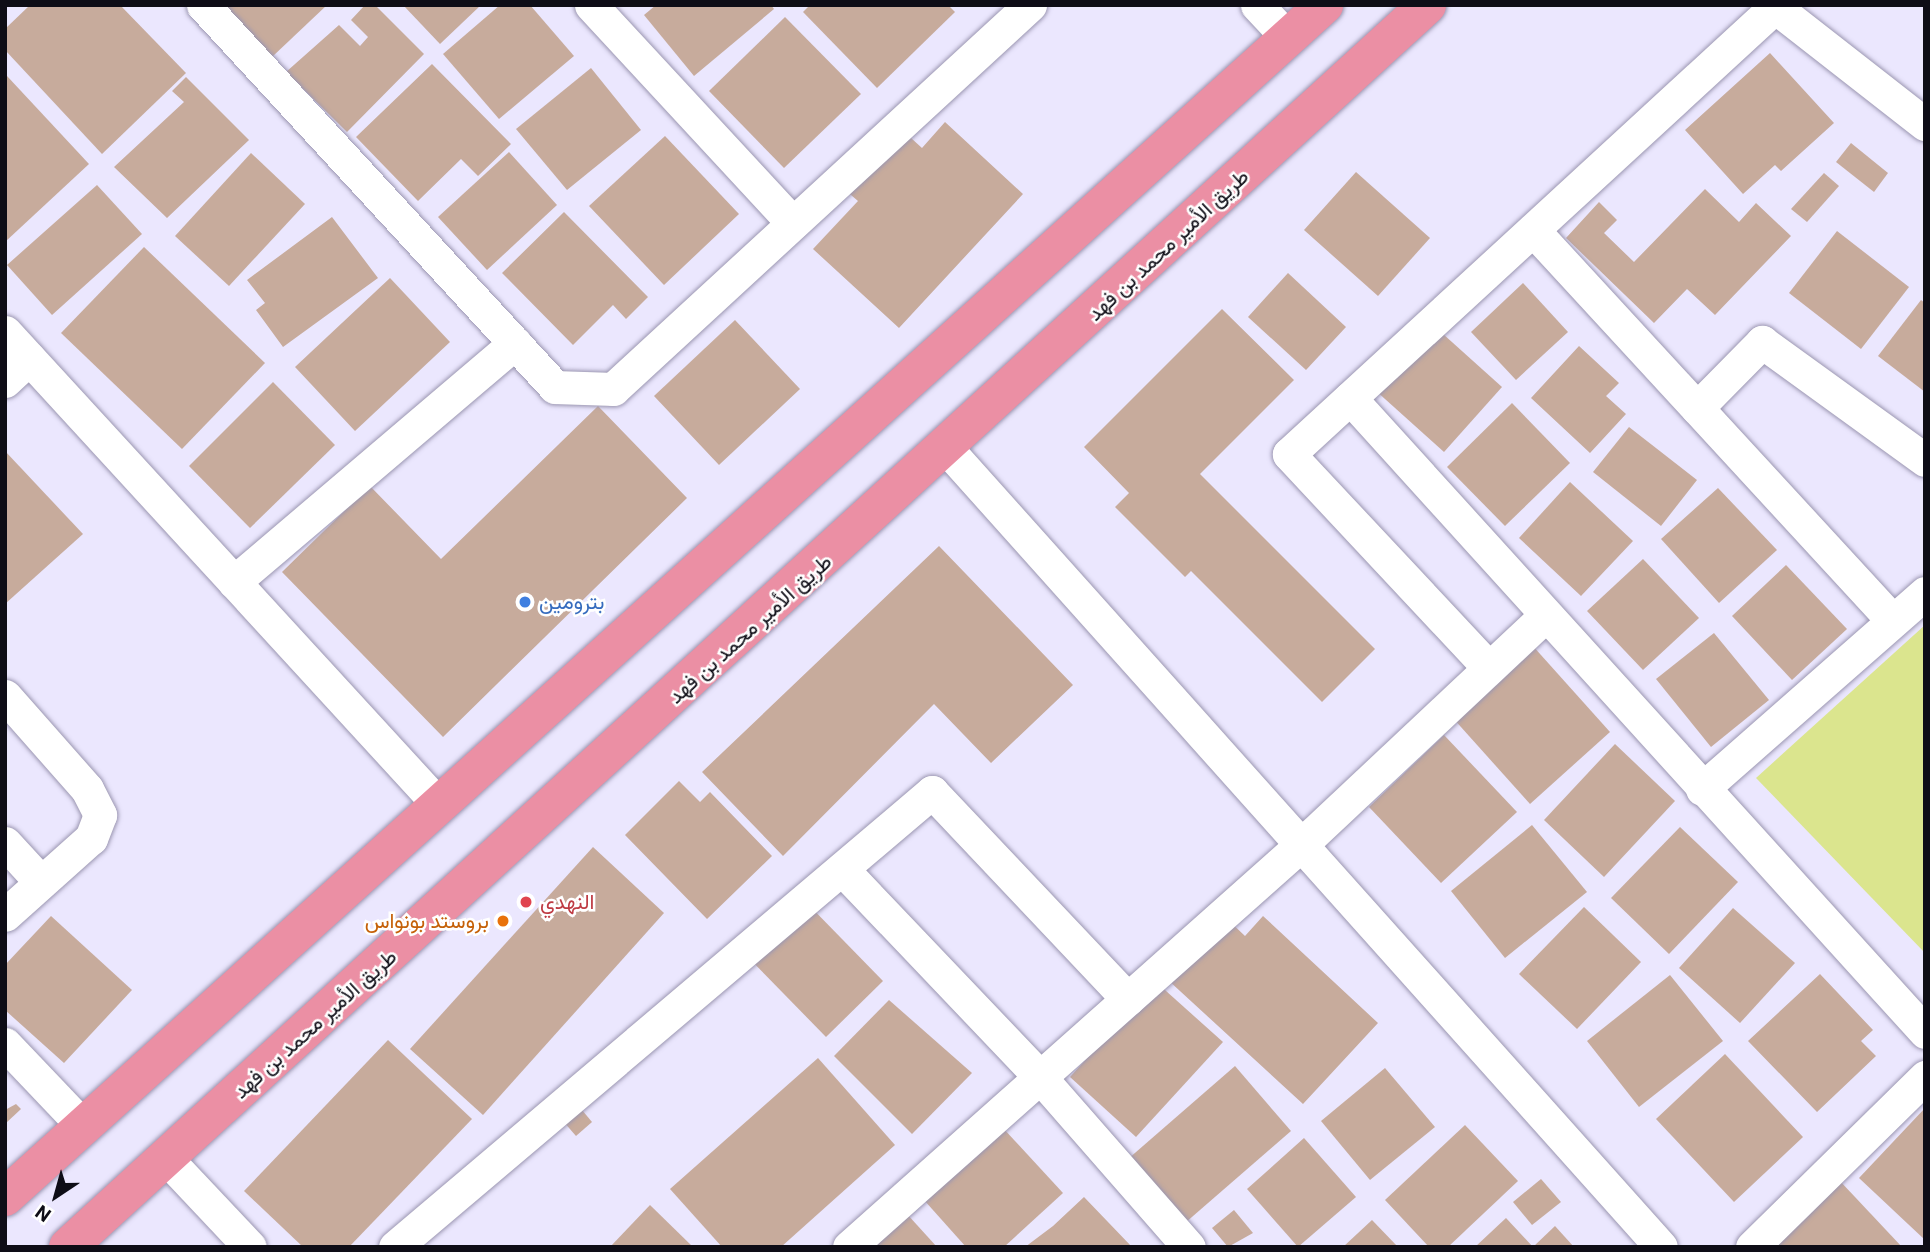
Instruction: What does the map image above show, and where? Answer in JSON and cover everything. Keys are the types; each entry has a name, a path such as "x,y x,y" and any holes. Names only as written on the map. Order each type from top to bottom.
{"highway":[{"path":"5,1197 436,803 1324,5"},
{"name":"طريق الأمير محمد بن فهد","path":"68,1247 947,450 1427,5"}],"street":[{"path":"203,5 555,387 613,389 1019,9"},
{"path":"591,5 793,223"},
{"path":"1257,5 1288,38"},
{"path":"1489,668 1289,454 1775,7 1925,124"},
{"path":"1533,230 1893,621"},
{"path":"5,332 17,370 234,582 436,803"},
{"path":"1697,408 1762,342 1925,460"},
{"path":"234,582 515,344"},
{"path":"1350,398 1544,617 1925,1032"},
{"path":"947,450 1661,1247"},
{"path":"1702,789 1925,593"},
{"path":"849,1247 1301,845 1544,617"},
{"path":"5,696 86,789 100,815 91,838 5,915"},
{"path":"395,1247 932,792 1128,999"},
{"path":"5,843 40,881"},
{"path":"842,869 1040,1077 1189,1247"},
{"path":"5,1044 83,1126"},
{"path":"1752,1247 1925,1077"},
{"path":"166,1158 250,1247"}],"green space":[{"path":"1925,625 1925,953 1756,778"}],"building":[{"path":"30,5 120,5 186,73 102,154 5,50 5,29"},
{"path":"223,5 327,5 272,57"},
{"path":"365,5 375,5 424,54 347,132 286,72 339,25 360,46 368,37 351,20"},
{"path":"403,5 481,5 440,44"},
{"path":"500,5 530,5 574,56 499,119 443,54"},
{"path":"656,5 771,5 774,9 694,76 644,15"},
{"path":"810,5 948,5 955,12 877,88 803,12"},
{"path":"785,17 861,94 784,168 709,91"},
{"path":"1770,53 1834,123 1781,171 1775,165 1743,194 1685,130"},
{"path":"432,64 511,144 478,176 461,159 418,201 356,137"},
{"path":"591,68 641,130 567,190 516,129"},
{"path":"7,76 89,164 5,242 5,78"},
{"path":"186,77 249,140 167,218 114,167 184,102 172,91"},
{"path":"945,122 1023,194 899,328 813,249 858,201 844,189 900,128 922,148"},
{"path":"665,136 739,214 664,285 589,206"},
{"path":"1851,143 1888,173 1874,192 1836,162"},
{"path":"509,152 557,205 487,270 438,217"},
{"path":"251,153 305,204 229,286 175,236"},
{"path":"1356,172 1430,238 1378,296 1304,230"},
{"path":"1824,173 1839,186 1807,222 1791,209"},
{"path":"97,185 142,234 52,315 7,265"},
{"path":"1705,189 1739,222 1756,203 1791,236 1715,315 1687,289 1654,323 1566,238 1599,202 1617,220 1604,233 1634,262"},
{"path":"564,212 648,297 626,319 613,305 573,345 502,273"},
{"path":"332,217 378,278 283,347 256,310 265,303 247,280"},
{"path":"1837,231 1909,287 1861,349 1789,293"},
{"path":"144,247 265,363 182,449 61,333"},
{"path":"1288,273 1346,327 1306,370 1248,317"},
{"path":"390,278 450,342 355,431 295,367"},
{"path":"1523,283 1568,332 1516,380 1471,332"},
{"path":"1921,300 1925,303 1925,392 1878,356"},
{"path":"1222,309 1294,380 1200,474 1375,649 1322,702 1191,571 1185,577 1115,507 1129,493 1084,447"},
{"path":"735,320 800,389 719,465 654,396"},
{"path":"1433,325 1502,387 1444,452 1375,390"},
{"path":"1579,346 1619,383 1606,396 1626,414 1590,453 1531,398"},
{"path":"273,382 335,445 250,528 189,466"},
{"path":"1512,403 1570,463 1505,526 1447,467"},
{"path":"598,406 687,498 443,737 282,572 370,486 441,559"},
{"path":"1629,427 1697,480 1661,526 1593,472"},
{"path":"5,451 83,534 5,604"},
{"path":"1570,482 1633,541 1581,596 1519,538"},
{"path":"1718,488 1777,550 1719,603 1661,539"},
{"path":"939,546 1073,685 991,763 934,704 783,856 702,772"},
{"path":"1643,559 1699,618 1643,670 1587,611"},
{"path":"1786,565 1847,629 1792,680 1732,616"},
{"path":"1714,633 1769,700 1711,747 1656,679"},
{"path":"1532,645 1610,732 1530,804 1452,717"},
{"path":"1444,735 1517,812 1441,883 1369,807"},
{"path":"1615,744 1675,801 1604,877 1544,820"},
{"path":"679,781 700,802 710,792 772,856 707,919 625,835"},
{"path":"1532,825 1587,892 1505,958 1451,891"},
{"path":"1680,827 1738,882 1669,954 1611,898"},
{"path":"593,847 664,913 483,1115 410,1049"},
{"path":"801,897 883,981 826,1037 743,952"},
{"path":"1584,907 1641,962 1577,1029 1519,974"},
{"path":"1733,908 1795,963 1740,1023 1679,968"},
{"path":"51,916 132,990 64,1063 5,1010 5,965"},
{"path":"1263,916 1378,1023 1303,1104 1168,980 1226,918 1245,936"},
{"path":"1820,974 1873,1030 1861,1041 1876,1056 1817,1112 1748,1041"},
{"path":"1670,975 1723,1041 1639,1107 1587,1041"},
{"path":"1156,982 1223,1042 1136,1137 1070,1077"},
{"path":"889,1000 972,1073 912,1134 834,1056"},
{"path":"388,1040 472,1119 349,1247 303,1247 244,1191"},
{"path":"1725,1054 1803,1137 1734,1202 1656,1119"},
{"path":"818,1058 895,1145 781,1247 722,1247 670,1189"},
{"path":"1235,1066 1291,1131 1185,1223 1128,1159"},
{"path":"1385,1068 1435,1127 1370,1180 1321,1121"},
{"path":"572,1098 592,1122 576,1136 556,1113"},
{"path":"16,1104 21,1109 5,1124 5,1110"},
{"path":"1925,1108 1925,1240 1859,1178"},
{"path":"1465,1125 1518,1181 1448,1247 1429,1247 1385,1200"},
{"path":"1003,1128 1063,1193 1004,1247 966,1247 924,1200"},
{"path":"1304,1138 1356,1197 1298,1247 1247,1189"},
{"path":"1541,1179 1561,1202 1532,1225 1513,1202"},
{"path":"1839,1180 1902,1247 1769,1247"},
{"path":"1084,1197 1132,1247 1025,1247 1053,1226"},
{"path":"650,1205 693,1247 610,1247"},
{"path":"1234,1210 1253,1233 1228,1247 1212,1228"},
{"path":"907,1214 937,1247 871,1247"},
{"path":"1506,1218 1533,1247 1475,1247"},
{"path":"1372,1220 1398,1247 1343,1247"},
{"path":"1555,1226 1574,1247 1533,1247"}],"place":[{"name":"بترومين","path":"525,602"},
{"name":"النهدي","path":"526,902"},
{"name":"بروستد بونواس","path":"503,921"}]}
